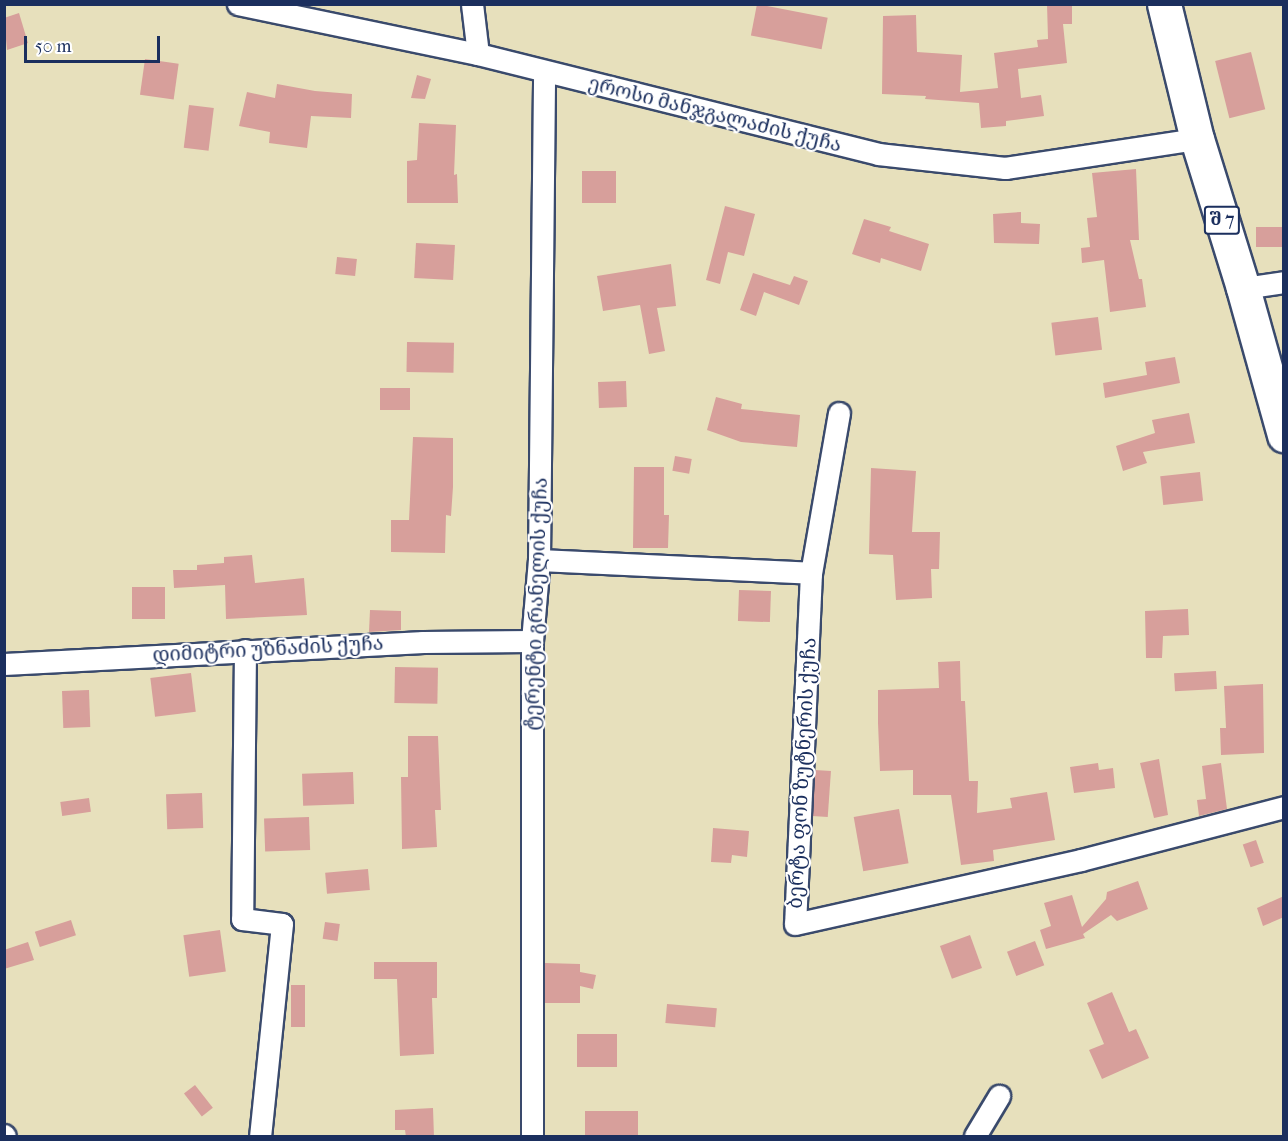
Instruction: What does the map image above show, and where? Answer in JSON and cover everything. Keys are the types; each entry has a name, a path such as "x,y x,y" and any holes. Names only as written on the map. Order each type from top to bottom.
{"main road":[{"name":"შ 7","path":"1164,4 1197,139 1244,288 1284,435"}],"street":[{"name":"ეროსი მანჯგალაძის ქუჩა","path":"238,4 478,54 878,154 1005,168 1197,139"},
{"path":"472,4 478,54"},
{"name":"ტერენტი გრანელის ქუჩა","path":"532,1137 532,641 539,560 544,72"},
{"path":"1244,288 1284,282"},
{"path":"539,560 811,573 839,413"},
{"name":"ბერტა ფონ ზუტნერის ქუჩა","path":"811,573 795,924 1081,860 1284,807"},
{"name":"დიმიტრი უზნაძის ქუჩა","path":"4,664 423,642 532,641"},
{"path":"245,650 242,919 282,924 260,1137"},
{"path":"975,1137 999,1096"}],"building":[{"path":"757,4 828,18 822,49 751,35"},
{"path":"1047,4 1072,4 1072,24 1063,24 1067,63 1018,69 1021,98 1041,95 1044,116 1006,121 1006,126 981,128 979,103 925,99 926,96 882,94 883,16 916,15 917,52 962,55 960,92 998,88 994,53 1038,47 1037,40 1048,39"},
{"path":"19,13 28,43 7,50 4,18"},
{"path":"1251,52 1265,109 1229,118 1215,61"},
{"path":"145,59 179,64 174,99 140,95"},
{"path":"417,75 431,79 425,99 411,98"},
{"path":"277,84 315,91 352,94 351,118 311,116 307,148 269,143 270,132 239,126 247,92 275,98"},
{"path":"189,105 214,108 209,151 184,148"},
{"path":"419,123 456,125 454,175 457,174 458,203 407,203 407,161 417,160"},
{"path":"1136,169 1139,240 1130,240 1139,279 1142,279 1146,307 1110,312 1104,260 1082,263 1081,248 1090,247 1087,218 1097,217 1092,173"},
{"path":"582,171 616,171 616,203 582,203"},
{"path":"725,206 755,214 744,256 728,252 720,284 706,280"},
{"path":"1021,212 1021,223 1040,224 1039,244 994,243 993,214"},
{"path":"864,219 891,227 889,231 929,244 921,271 881,258 880,263 852,254"},
{"path":"1256,227 1284,227 1284,247 1256,247"},
{"path":"416,243 455,245 453,280 414,278"},
{"path":"337,257 357,259 355,276 335,274"},
{"path":"671,264 676,306 657,308 665,351 649,354 640,305 603,311 597,276"},
{"path":"753,273 790,285 794,276 808,281 799,305 764,292 756,316 740,310"},
{"path":"1098,317 1102,350 1055,355 1051,323"},
{"path":"407,342 454,343 453,373 406,372"},
{"path":"1175,357 1180,383 1105,398 1103,383 1147,375 1145,362"},
{"path":"626,381 627,407 599,408 598,382"},
{"path":"380,388 410,388 410,410 380,410"},
{"path":"716,397 742,404 741,409 800,415 797,447 741,442 707,430"},
{"path":"1189,413 1195,443 1143,452 1147,463 1123,471 1116,446 1155,433 1152,420"},
{"path":"413,437 453,438 451,516 446,515 445,553 391,552 391,520 409,520"},
{"path":"675,456 692,459 689,474 672,471"},
{"path":"634,467 664,467 664,515 669,515 668,548 633,548"},
{"path":"871,468 916,471 912,532 940,532 939,569 931,569 932,598 896,600 893,555 869,554"},
{"path":"1200,472 1203,501 1163,505 1160,476"},
{"path":"252,555 255,583 304,578 307,615 226,619 225,585 174,588 173,570 197,570 197,565 224,563 224,557"},
{"path":"132,587 165,587 165,619 132,619"},
{"path":"739,590 771,591 770,622 738,621"},
{"path":"1188,609 1189,635 1163,636 1162,658 1146,658 1145,611"},
{"path":"370,610 401,611 401,630 369,632"},
{"path":"960,661 961,701 965,701 969,781 978,781 977,813 1012,808 1010,798 1047,792 1055,840 993,850 994,861 961,865 951,795 913,795 913,770 880,771 878,723 878,690 939,688 938,662"},
{"path":"395,667 438,668 437,704 394,703"},
{"path":"1216,671 1217,689 1175,691 1174,673"},
{"path":"191,673 196,712 155,717 150,678"},
{"path":"1263,684 1264,753 1221,755 1220,728 1226,728 1224,686"},
{"path":"89,690 90,727 63,728 62,691"},
{"path":"408,736 438,736 441,810 435,810 437,847 402,849 401,777 408,777"},
{"path":"1159,759 1168,815 1154,818 1140,763"},
{"path":"1098,763 1099,770 1113,768 1115,788 1074,793 1070,767"},
{"path":"1221,763 1227,809 1199,816 1197,800 1206,799 1202,766"},
{"path":"815,770 831,771 828,817 812,816"},
{"path":"353,772 354,804 303,806 302,774"},
{"path":"202,793 203,828 167,829 166,794"},
{"path":"89,798 91,812 62,816 60,802"},
{"path":"899,809 909,863 863,871 854,817"},
{"path":"309,817 310,850 265,852 264,819"},
{"path":"713,828 749,831 747,857 732,855 731,863 711,862"},
{"path":"1256,840 1264,863 1251,867 1243,845"},
{"path":"368,869 370,890 327,894 325,873"},
{"path":"1138,881 1148,909 1117,921 1111,915 1083,934 1085,938 1046,949 1040,930 1051,926 1044,903 1072,895 1082,927 1106,899 1107,892"},
{"path":"1284,896 1284,917 1263,926 1257,908"},
{"path":"71,920 76,935 40,947 35,932"},
{"path":"325,922 340,924 337,941 323,939"},
{"path":"220,930 226,972 189,977 183,935"},
{"path":"970,935 982,968 952,979 940,946"},
{"path":"1035,941 1044,965 1016,976 1007,952"},
{"path":"28,942 34,960 4,969 4,950"},
{"path":"374,962 437,962 437,998 432,998 434,1054 400,1056 397,979 374,979"},
{"path":"545,963 580,964 580,972 596,975 593,989 580,986 580,1003 545,1003"},
{"path":"291,985 305,985 305,1027 291,1027"},
{"path":"1112,992 1129,1032 1136,1029 1149,1058 1102,1079 1089,1050 1104,1044 1087,1003"},
{"path":"667,1004 717,1008 715,1027 665,1023"},
{"path":"577,1034 617,1034 617,1067 577,1067"},
{"path":"195,1085 213,1108 202,1116 184,1094"},
{"path":"433,1108 434,1137 406,1137 405,1130 395,1130 395,1110"},
{"path":"585,1111 638,1111 638,1136 585,1136"}]}
